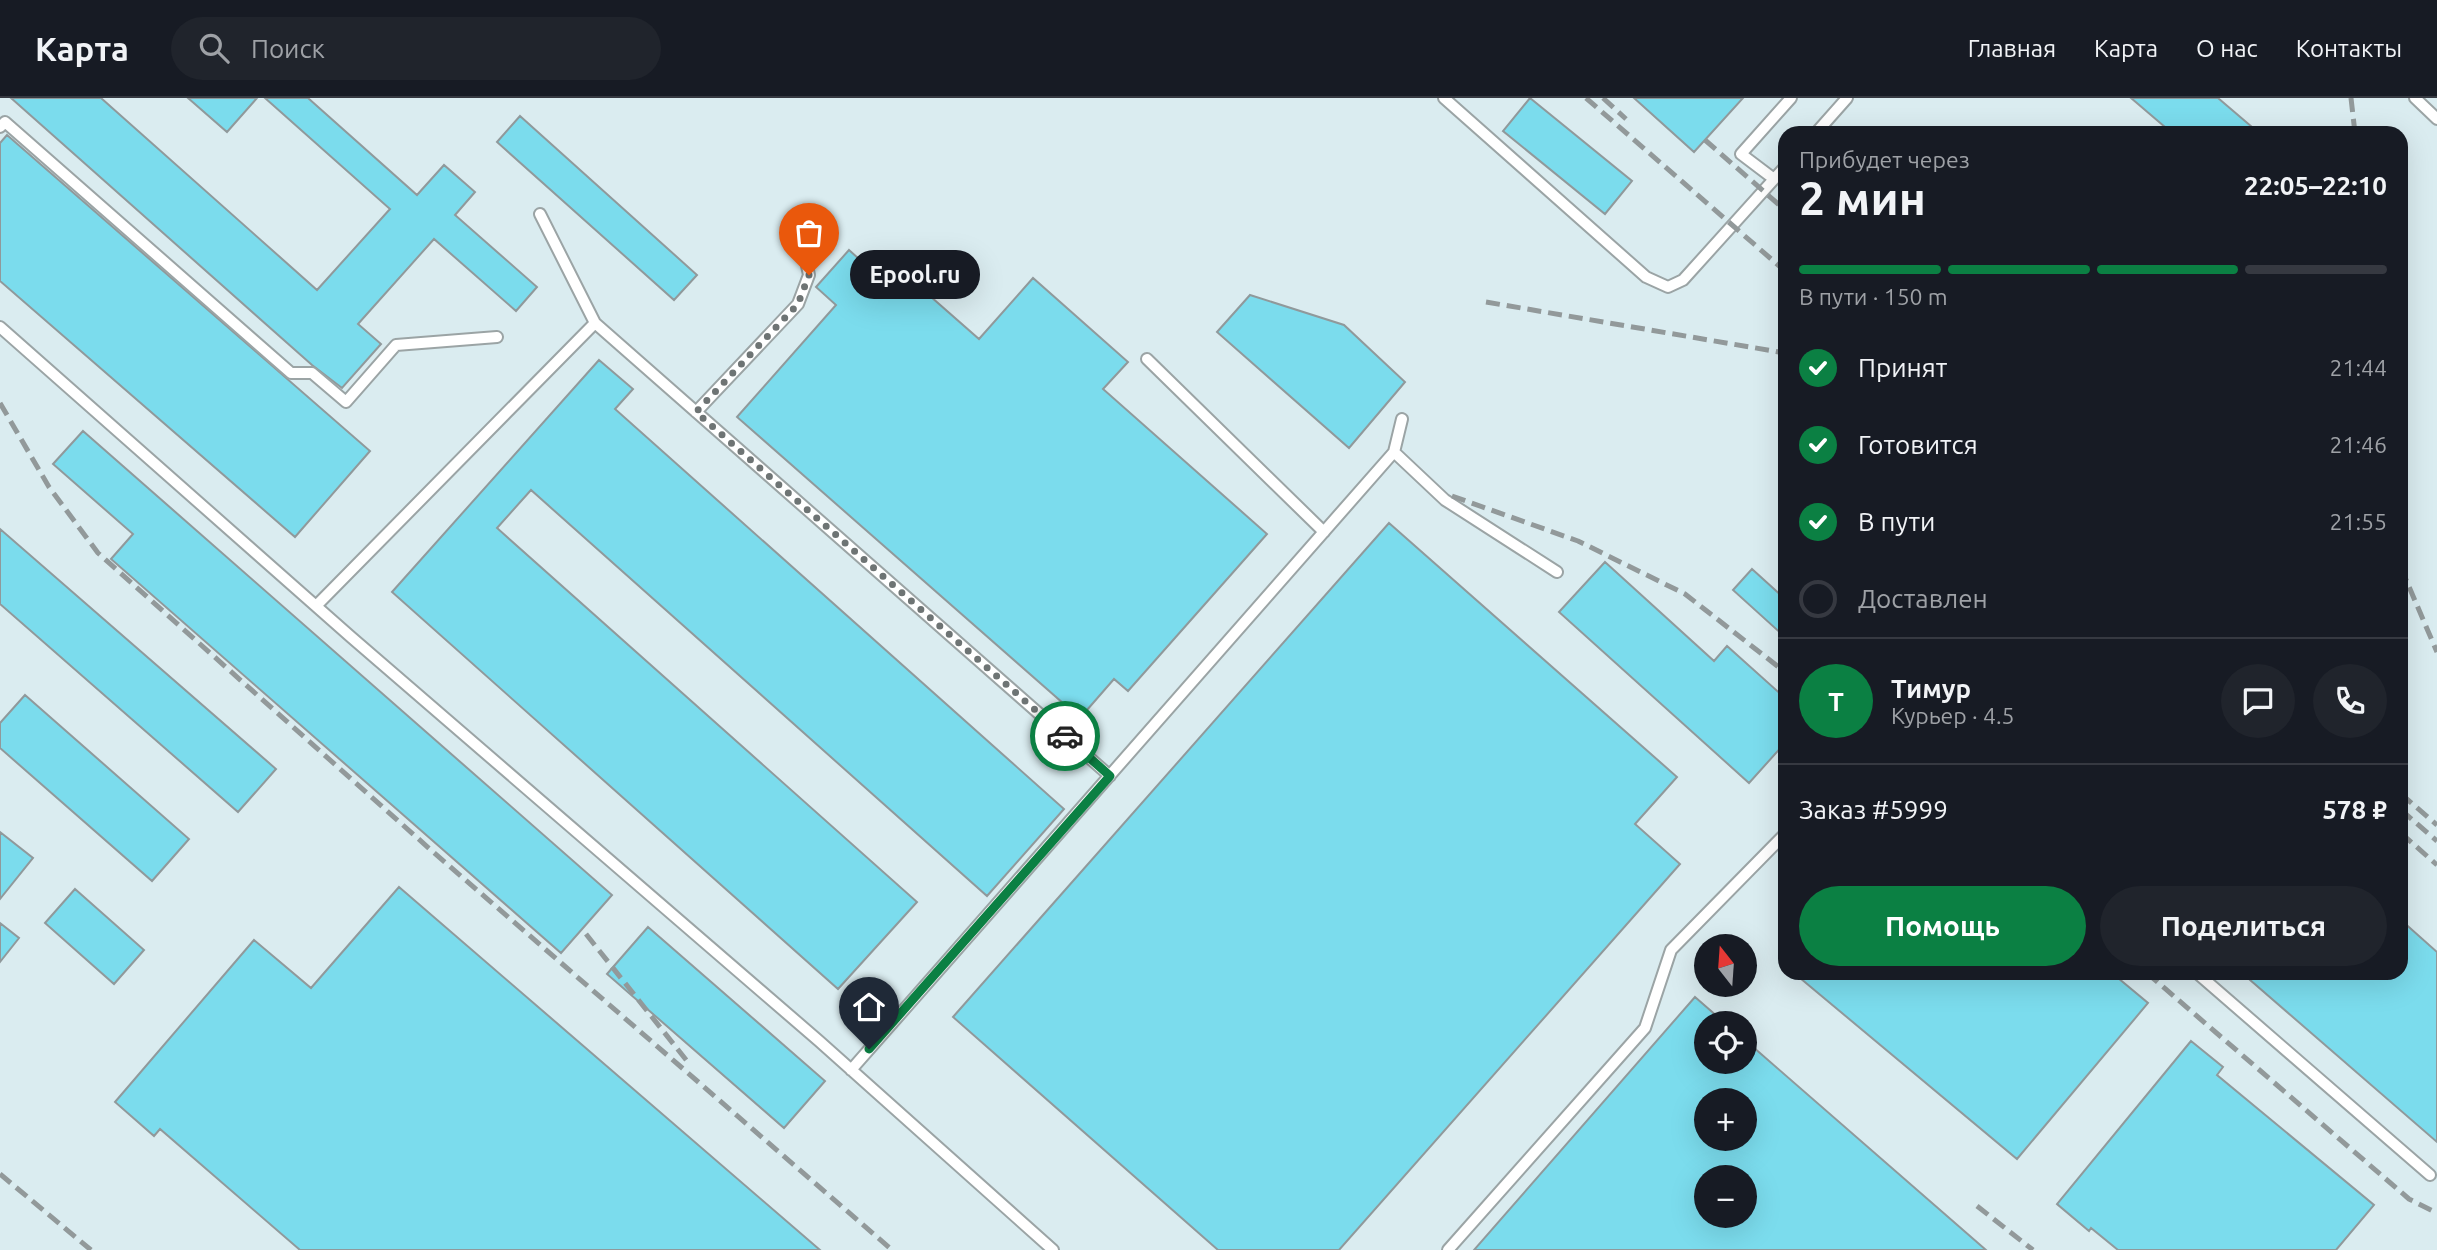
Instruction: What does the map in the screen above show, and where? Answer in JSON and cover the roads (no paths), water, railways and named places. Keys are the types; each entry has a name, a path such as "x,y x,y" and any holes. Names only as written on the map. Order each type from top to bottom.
{"lane":[{"path":"1444,98 1646,277 1668,287 1683,280 1778,175"},
{"path":"1774,180 1741,154 1791,98"},
{"path":"1822,126 1847,98"},
{"path":"2415,98 2437,118"},
{"path":"0,127 5,122 291,373 312,373 346,402 396,345 497,337"},
{"path":"540,214 594,323 1110,776"},
{"path":"696,412 798,304 809,275 800,233"},
{"path":"316,606 594,323"},
{"path":"0,327 316,606 851,1070 1053,1250"},
{"path":"1147,359 1324,532"},
{"path":"851,1070 1394,452 1402,419"},
{"path":"1394,452 1445,500 1557,572"},
{"path":"1448,1250 1644,1028 1671,950 1778,841"},
{"path":"2205,980 2430,1175"}],"railway":[{"path":"1586,98 1778,265"},
{"path":"1603,98 1626,119"},
{"path":"2351,98 2354,126"},
{"path":"1705,140 1778,204"},
{"path":"1486,302 1778,352"},
{"path":"0,403 49,487 98,553 432,851 892,1250"},
{"path":"1452,496 1578,541 1685,594 1778,667"},
{"path":"2408,584 2437,652"},
{"path":"2408,800 2437,825"},
{"path":"2408,816 2437,841"},
{"path":"2408,839 2437,865"},
{"path":"586,934 687,1061"},
{"path":"2155,980 2409,1199 2437,1213"},
{"path":"0,1174 91,1250"},
{"path":"1977,1206 2033,1250"}],"place":[{"name":"Epool.ru","path":"809,275"}]}
